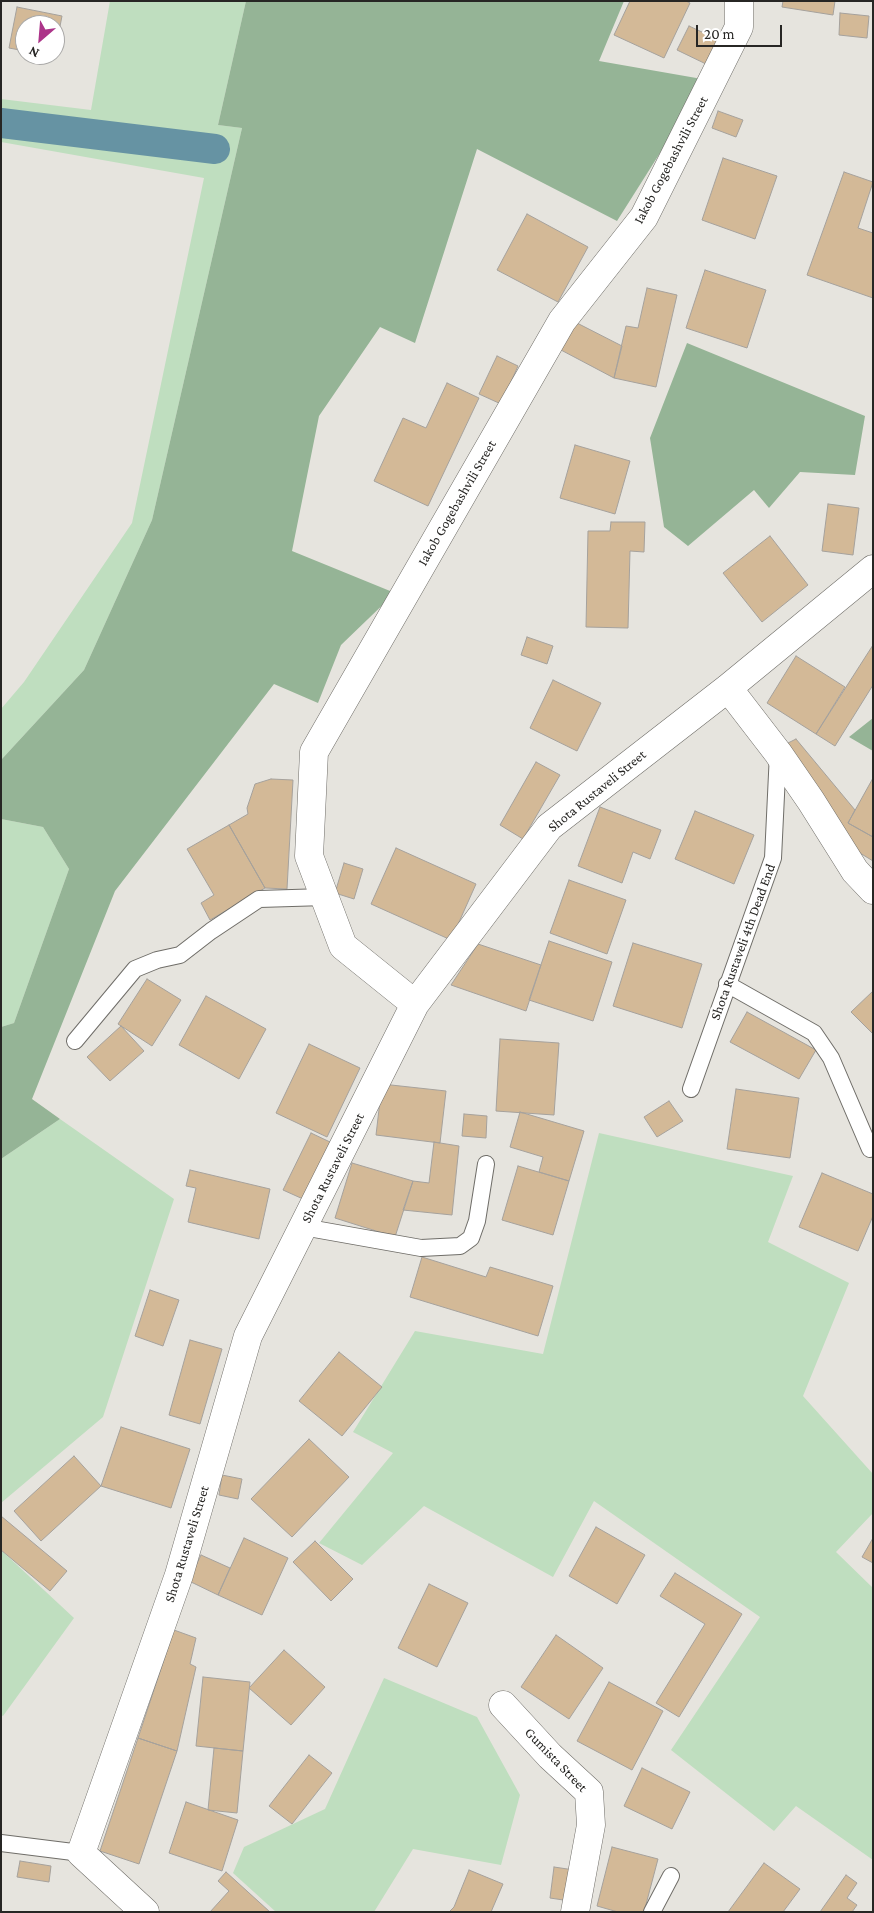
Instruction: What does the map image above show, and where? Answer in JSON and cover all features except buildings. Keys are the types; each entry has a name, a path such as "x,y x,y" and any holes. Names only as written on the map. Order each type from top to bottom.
{"street":[{"name":"Iakob Gogebashvili Street","path":"415,1004 343,946 309,856 314,752 562,321 644,217 738,27 739,1"},
{"name":"Shota Rustaveli Street","path":"81,1853 179,1575 248,1336 415,1004 549,828 728,688 873,569"},
{"path":"728,688 778,753 855,871 873,890"},
{"name":"Gumista Street","path":"503,1705 550,1756 589,1792 591,1825 575,1912"},
{"path":"81,1853 146,1912"}],"lane":[{"name":"Shota Rustaveli 4th Dead End","path":"691,1089 773,858 778,753"},
{"path":"75,1041 135,969 157,960 180,955 211,931 259,899 325,897"},
{"path":"727,984 814,1033 831,1058 870,1149"},
{"path":"303,1227 421,1248 460,1246 472,1238 477,1221 486,1164"},
{"path":"1,1843 81,1853"},
{"path":"652,1912 671,1876"}],"green space":[{"path":"110,1 246,1 218,125 242,128 152,520 84,670 1,760 1,709 24,682 132,523 204,178 1,142 1,99 91,110"},
{"path":"246,1 624,1 599,61 702,79 684,115 617,221 477,149 415,343 380,327 319,416 292,551 395,593 341,645 318,703 274,684 115,891 32,1099 60,1119 1,1159 1,1027 14,1023 69,869 43,827 1,819 1,760 84,670 152,520 242,128 218,125"},
{"path":"687,343 865,416 855,475 800,472 769,508 754,490 688,546 664,527 650,438"},
{"path":"873,718 873,751 849,737"},
{"path":"1,819 43,827 69,869 14,1023 1,1027"},
{"path":"60,1119 174,1199 103,1417 1,1503 1,1159"},
{"path":"599,1133 793,1176 768,1242 849,1283 803,1396 873,1474 873,1513 836,1552 873,1588 873,1860 796,1806 774,1831 671,1750 760,1617 594,1501 553,1577 424,1506 362,1565 319,1543 393,1453 353,1432 415,1331 543,1354"},
{"path":"1,1550 74,1618 3,1716 1,1715"},
{"path":"384,1678 477,1717 520,1795 501,1865 413,1849 374,1912 276,1912 233,1873 244,1847 325,1809"}],"waterway":[{"path":"1,123 215,149"}]}
